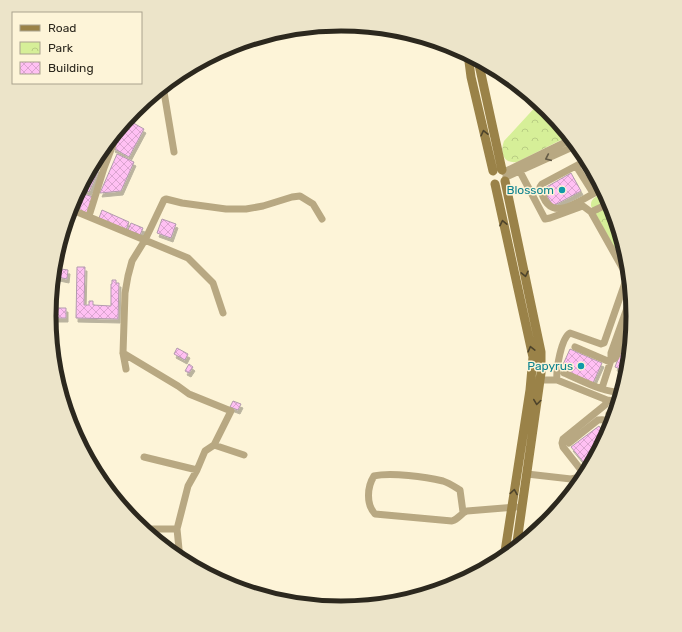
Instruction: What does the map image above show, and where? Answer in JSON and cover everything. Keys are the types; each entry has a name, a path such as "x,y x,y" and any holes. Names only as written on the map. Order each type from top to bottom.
{"street":[{"path":"469,61 471,77 502,174 500,184 495,184"},
{"path":"479,67 541,352 540,380 517,539"},
{"path":"164,93 174,152"},
{"path":"518,168 566,142"},
{"path":"89,216 111,148"},
{"path":"505,548 531,380 533,357 495,184 490,178 570,148"},
{"path":"581,163 542,184 540,187 546,202 552,208 561,209 568,207 597,191"},
{"path":"576,166 593,193"},
{"path":"518,168 545,219 583,206 591,212 621,261"},
{"path":"126,369 123,353 125,293 128,276 132,261 145,240 161,204 166,199 182,203 226,209 246,209 300,196 312,204 322,219"},
{"path":"591,212 604,206"},
{"path":"76,211 188,258 213,283 223,313"},
{"path":"557,380 557,368 567,335 570,333 601,344 604,343 624,285"},
{"path":"602,388 611,361 611,353 626,312"},
{"path":"611,361 616,357 625,330"},
{"path":"575,347 611,361"},
{"path":"123,353 178,386 188,394 231,411 214,445 205,451 188,486 177,529 179,550"},
{"path":"564,373 602,388 616,392"},
{"path":"531,380 557,380 613,401"},
{"path":"581,470 564,447 562,443 563,439 605,405 607,400"},
{"path":"569,443 598,420 606,420"},
{"path":"214,445 244,455"},
{"path":"144,457 197,470"},
{"path":"463,512 460,490 445,481 411,476 382,474 374,476 370,483 370,509 375,514 452,521 458,519 463,512 467,511 522,507"},
{"path":"527,474 575,478"},
{"path":"151,528 177,529"}],"green space":[{"path":"535,107 543,114 564,139 517,162 508,161 504,156 502,149 504,141"},
{"path":"599,195 611,224 618,251 616,250 591,206 593,199"}],"building":[{"path":"132,122 144,129 129,157 113,148 117,140"},
{"path":"117,154 134,162 121,191 100,193"},
{"path":"97,168 99,169 89,192 85,190"},
{"name":"Blossom","path":"571,173 581,191 553,206 543,189"},
{"path":"83,194 93,197 87,213 77,209"},
{"path":"102,210 129,222 126,230 99,218"},
{"path":"162,219 176,224 171,238 157,233"},
{"path":"131,223 143,228 140,235 128,230"},
{"path":"77,267 85,267 84,305 89,305 89,301 93,301 93,305 111,306 112,280 116,280 116,283 119,283 118,319 76,318"},
{"path":"60,269 68,270 67,279 58,277"},
{"path":"56,308 66,308 66,318 56,318"},
{"path":"625,341 621,370 615,367"},
{"path":"177,348 188,354 185,360 174,354"},
{"name":"Papyrus","path":"570,349 602,363 593,383 561,369"},
{"path":"189,364 193,367 189,373 185,371"},
{"path":"233,401 241,404 238,410 230,407"},
{"path":"599,426 602,430 585,464 571,447"}],"place":[{"name":"Blossom","path":"562,190"},
{"name":"Papyrus","path":"581,366"}]}
